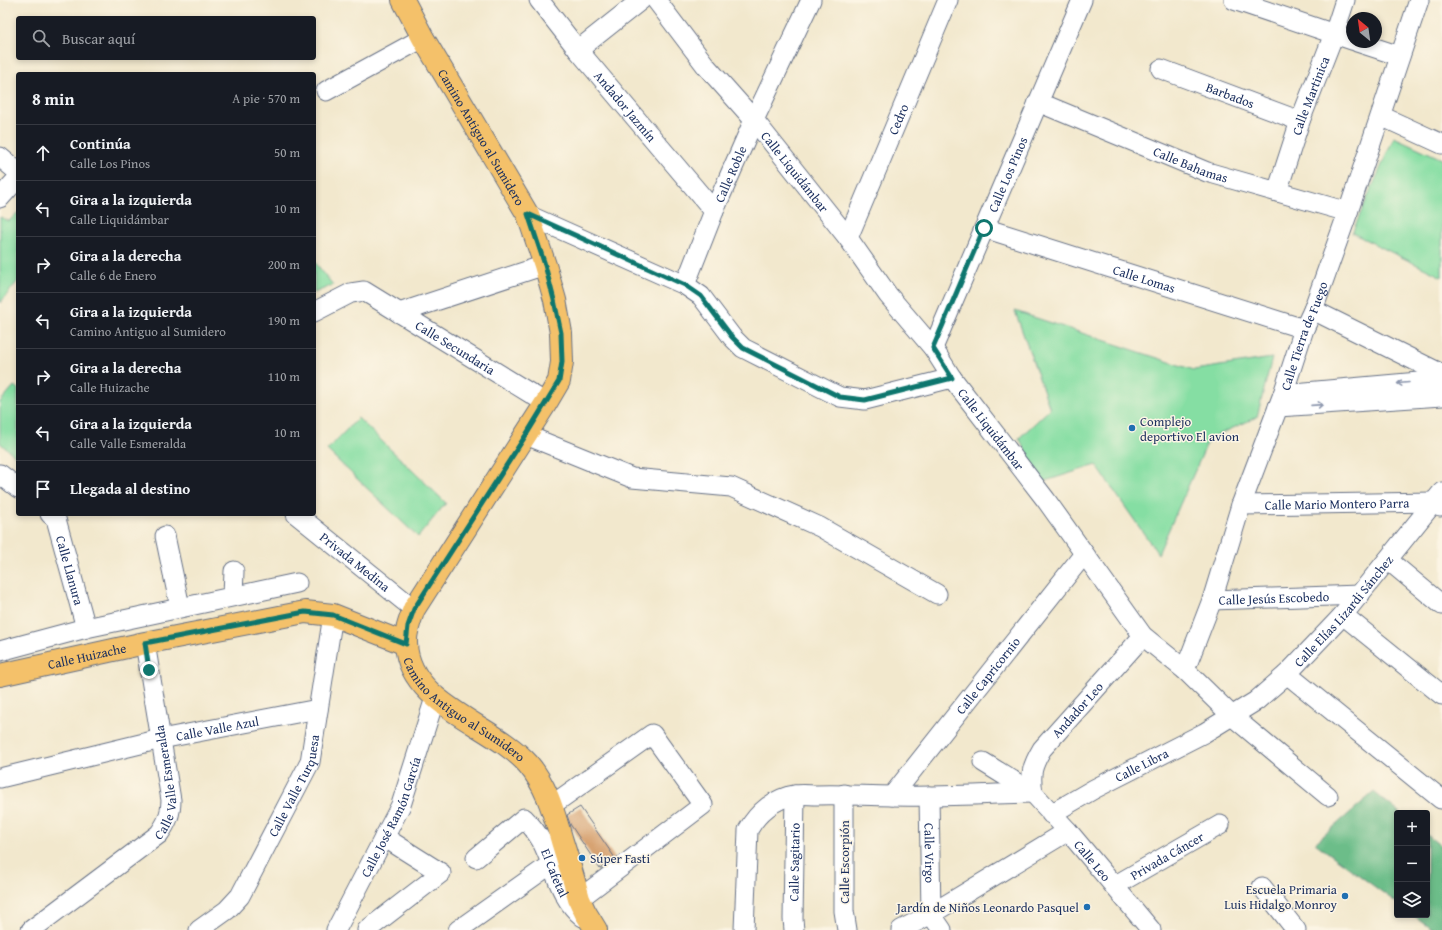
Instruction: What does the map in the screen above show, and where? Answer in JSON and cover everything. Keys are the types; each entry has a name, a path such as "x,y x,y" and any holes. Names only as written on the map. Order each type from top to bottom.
{"main road":[{"name":"Camino Antiguo al Sumidero","path":"403,0 423,38 528,214 545,265 554,300 561,333 562,362 559,381 546,403 414,609 408,626 406,644 410,664 420,684 435,698 515,752 528,764 540,782 552,805 579,899 594,927"},
{"name":"Calle Huizache","path":"0,675 145,643 305,612 333,615 406,644"}],"street":[{"name":"Andador Jazmín","path":"539,0 578,50 714,211"},
{"path":"578,50 641,0"},
{"name":"Calle Liquidámbar","path":"656,0 706,66 754,120 848,238 888,295 933,348 952,378 1046,500 1143,636 1185,670 1232,716 1328,796"},
{"name":"Calle Roble","path":"685,285 714,211 754,120 811,0"},
{"name":"Cedro","path":"848,238 948,0"},
{"name":"Calle Los Pinos","path":"933,348 1082,0"},
{"path":"1234,0 1346,38"},
{"name":"Calle Martinica","path":"1277,192 1300,121 1334,34 1345,0"},
{"name":"Calle Tierra de Fuego","path":"1185,670 1212,600 1241,505 1348,212 1419,0"},
{"path":"326,91 423,38"},
{"path":"1375,48 1400,56"},
{"name":"Barbados","path":"1161,69 1300,121"},
{"name":"Calle Bahamas","path":"1038,102 1207,172 1348,212"},
{"path":"1381,116 1442,144"},
{"path":"0,157 16,170"},
{"path":"0,198 16,180"},
{"path":"528,214 685,285 701,296 732,337 743,348 840,397 865,400 952,378"},
{"name":"Calle Lomas","path":"984,228 1304,329"},
{"path":"399,313 545,265"},
{"name":"Calle Secundaria","path":"316,311 351,293 364,292 546,403"},
{"path":"1313,310 1442,374"},
{"path":"1280,400 1430,381 1442,383"},
{"path":"1280,400 1442,396"},
{"path":"526,435 632,478 731,487 820,527 937,594"},
{"path":"0,474 16,486"},
{"name":"Calle Mario Montero Parra","path":"1241,505 1439,501"},
{"name":"Calle Elías Lizardi Sánchez","path":"1232,716 1256,701 1286,674 1343,615 1439,501"},
{"name":"Calle Llanura","path":"52,516 56,519 86,628"},
{"name":"Privada Medina","path":"298,516 414,609"},
{"path":"165,536 180,607"},
{"name":"Calle Capricornio","path":"892,796 1084,554"},
{"path":"1388,560 1442,605"},
{"path":"233,596 234,570"},
{"name":"Calle Huizache","path":"0,651 86,628 297,583"},
{"name":"Calle Jesús Escobedo","path":"1212,600 1360,595"},
{"name":"Calle Valle Turquesa","path":"200,930 227,910 240,896 310,762 333,615"},
{"path":"1343,615 1442,696"},
{"name":"Andador Leo","path":"1033,793 1031,778 1033,765 1042,749 1143,636"},
{"name":"Calle Valle Esmeralda","path":"31,930 159,834 168,818 171,809 171,800 145,643"},
{"path":"1286,674 1441,799"},
{"name":"Calle José Ramón García","path":"336,930 401,804 435,698"},
{"name":"Calle Valle Azul","path":"0,778 161,738 318,710"},
{"name":"Calle Libra","path":"1051,814 1094,788 1204,733 1232,716"},
{"path":"552,805 652,734 703,805 579,899"},
{"name":"Calle Leo","path":"983,762 1033,793 1068,831 1151,930"},
{"path":"744,930 748,830 754,818 764,809 781,800 795,795 844,794 930,796 1033,793"},
{"name":"Calle Escorpión","path":"844,794 844,911 847,930"},
{"name":"Calle Sagitario","path":"794,930 795,795"},
{"name":"Calle Virgo","path":"930,796 931,914"},
{"name":"El Cafetal","path":"476,858 524,818 533,827 543,843 569,904 594,927"},
{"name":"Privada Cáncer","path":"1114,886 1220,825"},
{"path":"901,930 931,914 1068,831"},
{"path":"367,930 441,873 384,837"},
{"path":"458,930 551,864"},
{"path":"1262,887 1296,930"},
{"path":"931,914 942,930"}],"green space":[{"path":"1394,137 1442,159 1442,277 1352,233"},
{"path":"16,214 16,283 0,303 0,217 9,221"},
{"path":"316,264 333,285 316,292"},
{"name":"Complejo deportivo El avion","path":"1015,311 1194,370 1272,358 1257,417 1209,439 1158,554 1096,465 1042,482 1019,438 1050,409"},
{"path":"14,386 16,388 16,456 0,443 0,402"},
{"path":"358,418 446,503 418,537 327,450"},
{"path":"1374,792 1396,810 1394,810 1394,901 1315,843"},
{"path":"1430,837 1442,847 1442,930 1434,930 1417,918 1430,918"}],"building":[{"path":"580,807 615,858 600,869 570,824 567,815"}],"place":[{"name":"Complejo deportivo El avion","path":"1132,428"},
{"name":"Súper Fasti","path":"582,858"},
{"name":"Escuela Primaria Luis Hidalgo Monroy","path":"1345,896"},
{"name":"Jardín de Niños Leonardo Pasquel","path":"1087,907"}],"route":[{"path":"149,670 145,643 305,612 333,615 406,644 408,626 414,609 559,381 562,362 561,333 545,265 528,214 685,285 701,296 732,337 743,348 840,397 865,400 952,378 933,348 984,228"}]}
